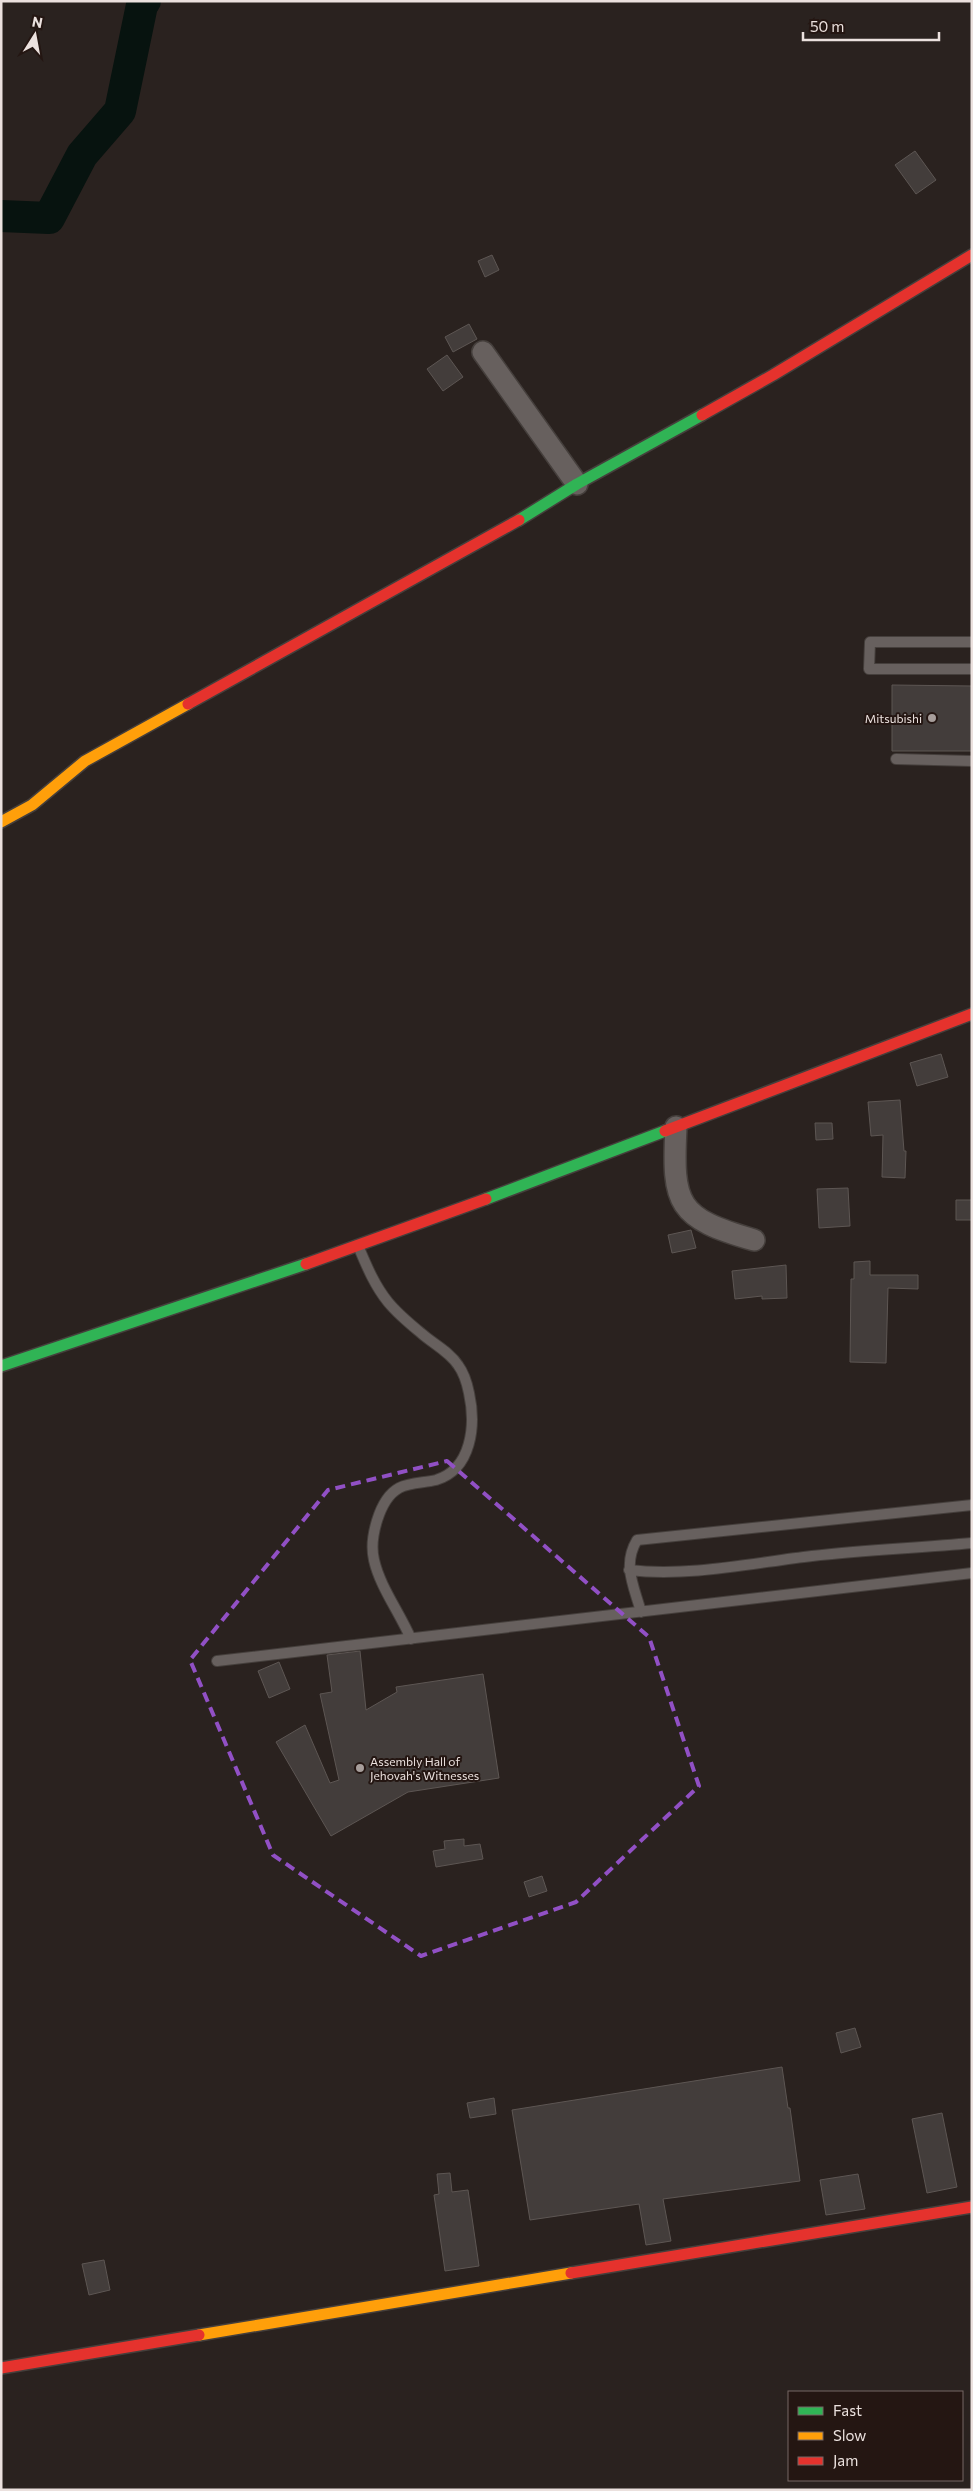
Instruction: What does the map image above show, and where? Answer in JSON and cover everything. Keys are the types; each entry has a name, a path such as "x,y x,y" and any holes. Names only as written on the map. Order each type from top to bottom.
{"street":[{"path":"1,822 32,804 85,761 506,529 577,484 773,375 972,255"},
{"path":"483,352 577,484"},
{"path":"1,1366 359,1247 972,1014"},
{"path":"676,1128 675,1183 680,1199 707,1224 754,1240"},
{"path":"1,2368 972,2207"}],"lane":[{"path":"972,642 870,642 869,670 972,669"},
{"path":"896,759 972,761"},
{"path":"359,1247 371,1275 388,1302 420,1333 458,1363 465,1377 470,1395 472,1422 470,1442 465,1456 453,1471 444,1477 399,1488 388,1497 379,1512 375,1531 374,1559 411,1639"},
{"path":"641,1612 629,1570 630,1552 637,1540 972,1505"},
{"path":"629,1570 647,1572 729,1567 812,1556 972,1544"},
{"path":"217,1662 972,1573"}],"highlighted area":[{"path":"447,1461 649,1637 699,1786 576,1902 421,1956 273,1855 190,1660 328,1490"}],"building":[{"path":"915,151 936,180 916,194 895,165"},
{"path":"492,255 499,270 485,277 478,261"},
{"path":"469,324 477,339 453,352 445,337"},
{"path":"447,355 463,377 443,391 427,369"},
{"name":"Mitsubishi","path":"892,685 972,686 972,751 892,751"},
{"path":"941,1054 948,1077 917,1086 910,1063"},
{"path":"900,1100 904,1151 906,1151 905,1178 882,1177 883,1135 871,1136 868,1102"},
{"path":"815,1123 832,1123 833,1139 816,1140"},
{"path":"848,1188 850,1226 819,1228 817,1189"},
{"path":"956,1200 972,1200 972,1220 956,1220"},
{"path":"691,1230 696,1248 672,1253 668,1235"},
{"path":"870,1261 870,1275 918,1275 918,1289 888,1288 886,1363 850,1362 851,1279 854,1279 854,1262"},
{"path":"786,1265 787,1298 762,1299 762,1296 735,1299 732,1271"},
{"path":"360,1651 366,1710 397,1692 396,1687 483,1674 499,1778 408,1792 331,1836 276,1742 305,1725 330,1783 339,1780 320,1694 332,1692 327,1655"},
{"path":"279,1662 290,1689 269,1698 258,1671"},
{"path":"464,1839 464,1846 480,1844 483,1859 436,1867 433,1851 445,1849 444,1841"},
{"path":"542,1876 547,1891 529,1897 524,1882"},
{"path":"855,2028 861,2047 841,2053 836,2033"},
{"path":"782,2067 788,2108 790,2108 800,2181 663,2199 671,2241 646,2245 639,2204 530,2220 512,2110"},
{"path":"494,2098 496,2114 470,2118 467,2103"},
{"path":"942,2113 957,2187 927,2193 912,2119"},
{"path":"450,2173 452,2192 468,2190 479,2266 445,2271 434,2195 439,2194 437,2174"},
{"path":"858,2174 865,2209 826,2215 820,2180"},
{"path":"104,2260 110,2290 89,2295 82,2264"}],"waterway":[{"path":"1,216 49,218 82,155 120,111 142,5 145,1"}],"traffic: fast":[{"path":"519,520 577,484 702,415"},
{"path":"486,1199 665,1131"},
{"path":"1,1366 306,1264"}],"traffic: slow":[{"path":"1,822 32,805 85,761 188,704"},
{"path":"199,2335 571,2273"}],"traffic: jam":[{"path":"702,415 773,375 972,255"},
{"path":"188,704 519,520"},
{"path":"665,1131 972,1014"},
{"path":"306,1264 486,1199"},
{"path":"571,2273 972,2207"},
{"path":"1,2368 199,2335"}],"place":[{"name":"Mitsubishi","path":"932,718"},
{"name":"Assembly Hall of Jehovah's Witnesses","path":"360,1768"}]}
